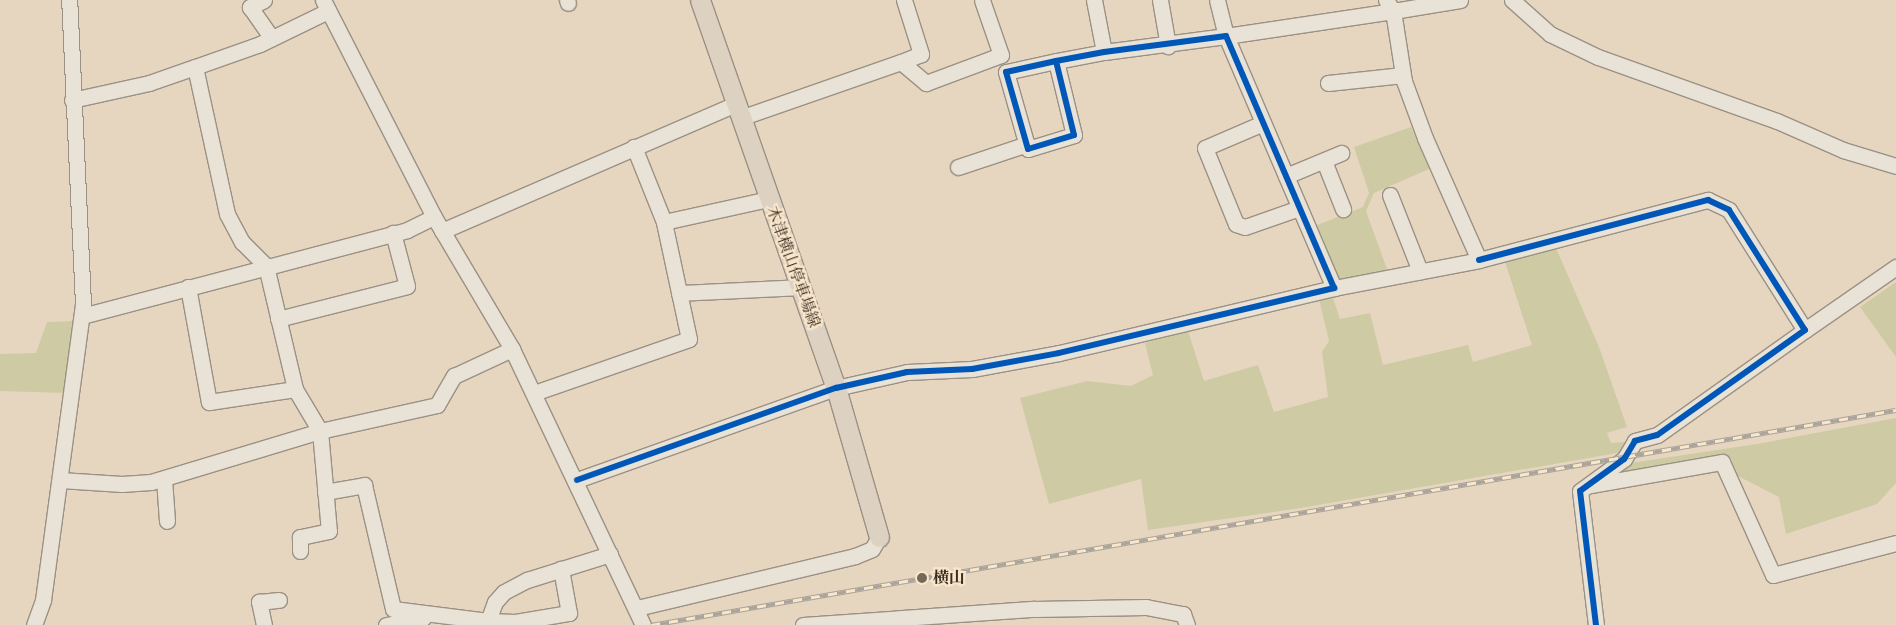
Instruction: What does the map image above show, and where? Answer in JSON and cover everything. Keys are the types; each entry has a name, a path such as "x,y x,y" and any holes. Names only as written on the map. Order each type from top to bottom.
{"main road":[{"name":"木津横山停車場線","path":"700,0 836,388 879,537"}],"street":[{"path":"34,625 44,600 82,316 69,0"},
{"path":"264,0 250,7 272,38"},
{"path":"442,231 634,147 738,111 901,62 921,54 904,0"},
{"path":"984,0 1028,148 1074,135 1056,60"},
{"path":"1094,0 1104,52"},
{"path":"1160,0 1168,46"},
{"path":"1217,0 1226,36 1334,288"},
{"path":"1006,72 1056,60 1104,52 1168,46 1389,6 1460,0"},
{"path":"1512,0 1550,34 1598,57 1777,122 1842,150 1896,166"},
{"path":"72,100 149,83 195,67 272,38 326,5 434,217 512,350 534,393 577,480 610,554 637,608 643,625"},
{"path":"1389,6 1403,75 1425,138 1479,260"},
{"path":"901,62 926,83 1001,55"},
{"path":"195,67 227,214 242,242 266,266 294,389 320,431 329,531 300,537 300,551"},
{"path":"1328,82 1403,75"},
{"path":"1263,123 1205,148 1236,224 1245,227 1300,208"},
{"path":"958,167 1027,144"},
{"path":"534,393 690,339 664,222 634,147"},
{"path":"1286,176 1341,154"},
{"path":"1324,161 1343,209"},
{"path":"1390,196 1420,271"},
{"path":"664,222 769,199"},
{"path":"577,480 836,388 907,372 972,369 1059,353 1334,288 1479,260 1708,200 1729,210 1805,330"},
{"path":"82,316 393,233 434,217"},
{"path":"278,318 408,286 393,233"},
{"path":"1596,625 1580,492 1624,459 1635,441 1657,435 1896,267"},
{"path":"188,287 209,402 294,389"},
{"path":"679,292 800,287"},
{"path":"60,480 122,484 158,477 320,431 437,405 454,376 512,350"},
{"path":"1588,485 1722,462 1774,575 1896,543"},
{"path":"158,477 167,521"},
{"path":"325,492 364,485 393,609 434,616 515,622 569,613 561,569"},
{"path":"637,608 855,556 872,549 879,537"},
{"path":"488,621 495,602 504,592 527,580 610,554"},
{"path":"264,625 259,602 279,600"},
{"path":"803,625 1034,609 1146,607 1183,614 1187,625"},
{"path":"386,625 434,616"}],"shaded area":[{"path":"1411,127 1429,169 1374,193 1366,211 1388,272 1340,283 1315,226 1363,207 1369,193 1354,147"},
{"path":"1556,248 1599,347 1627,427 1607,433 1611,443 1625,442 1623,452 1301,508 1148,530 1141,479 1049,504 1020,398 1087,381 1131,386 1153,375 1145,343 1188,331 1204,381 1258,365 1274,412 1328,397 1322,352 1329,341 1319,299 1332,295 1340,319 1370,313 1383,365 1468,345 1473,362 1532,345 1505,262"},
{"path":"1896,282 1896,357 1860,307"},
{"path":"76,321 66,393 0,391 0,354 36,353 47,322"},
{"path":"1896,418 1896,483 1877,504 1786,534 1779,497 1734,474 1731,457 1602,480 1624,464 1757,444"}],"railway":[{"path":"651,625 1896,410"}],"cycle path":[{"path":"577,480 836,388 907,372 972,369 1059,353 1334,288 1226,36 1104,52 1056,61 1006,72 1028,149 1074,135 1056,61"},
{"path":"1479,260 1708,200 1729,210 1805,330 1657,435 1635,441 1624,459 1580,491 1596,625"}],"place":[{"name":"横山","path":"922,578"}]}
